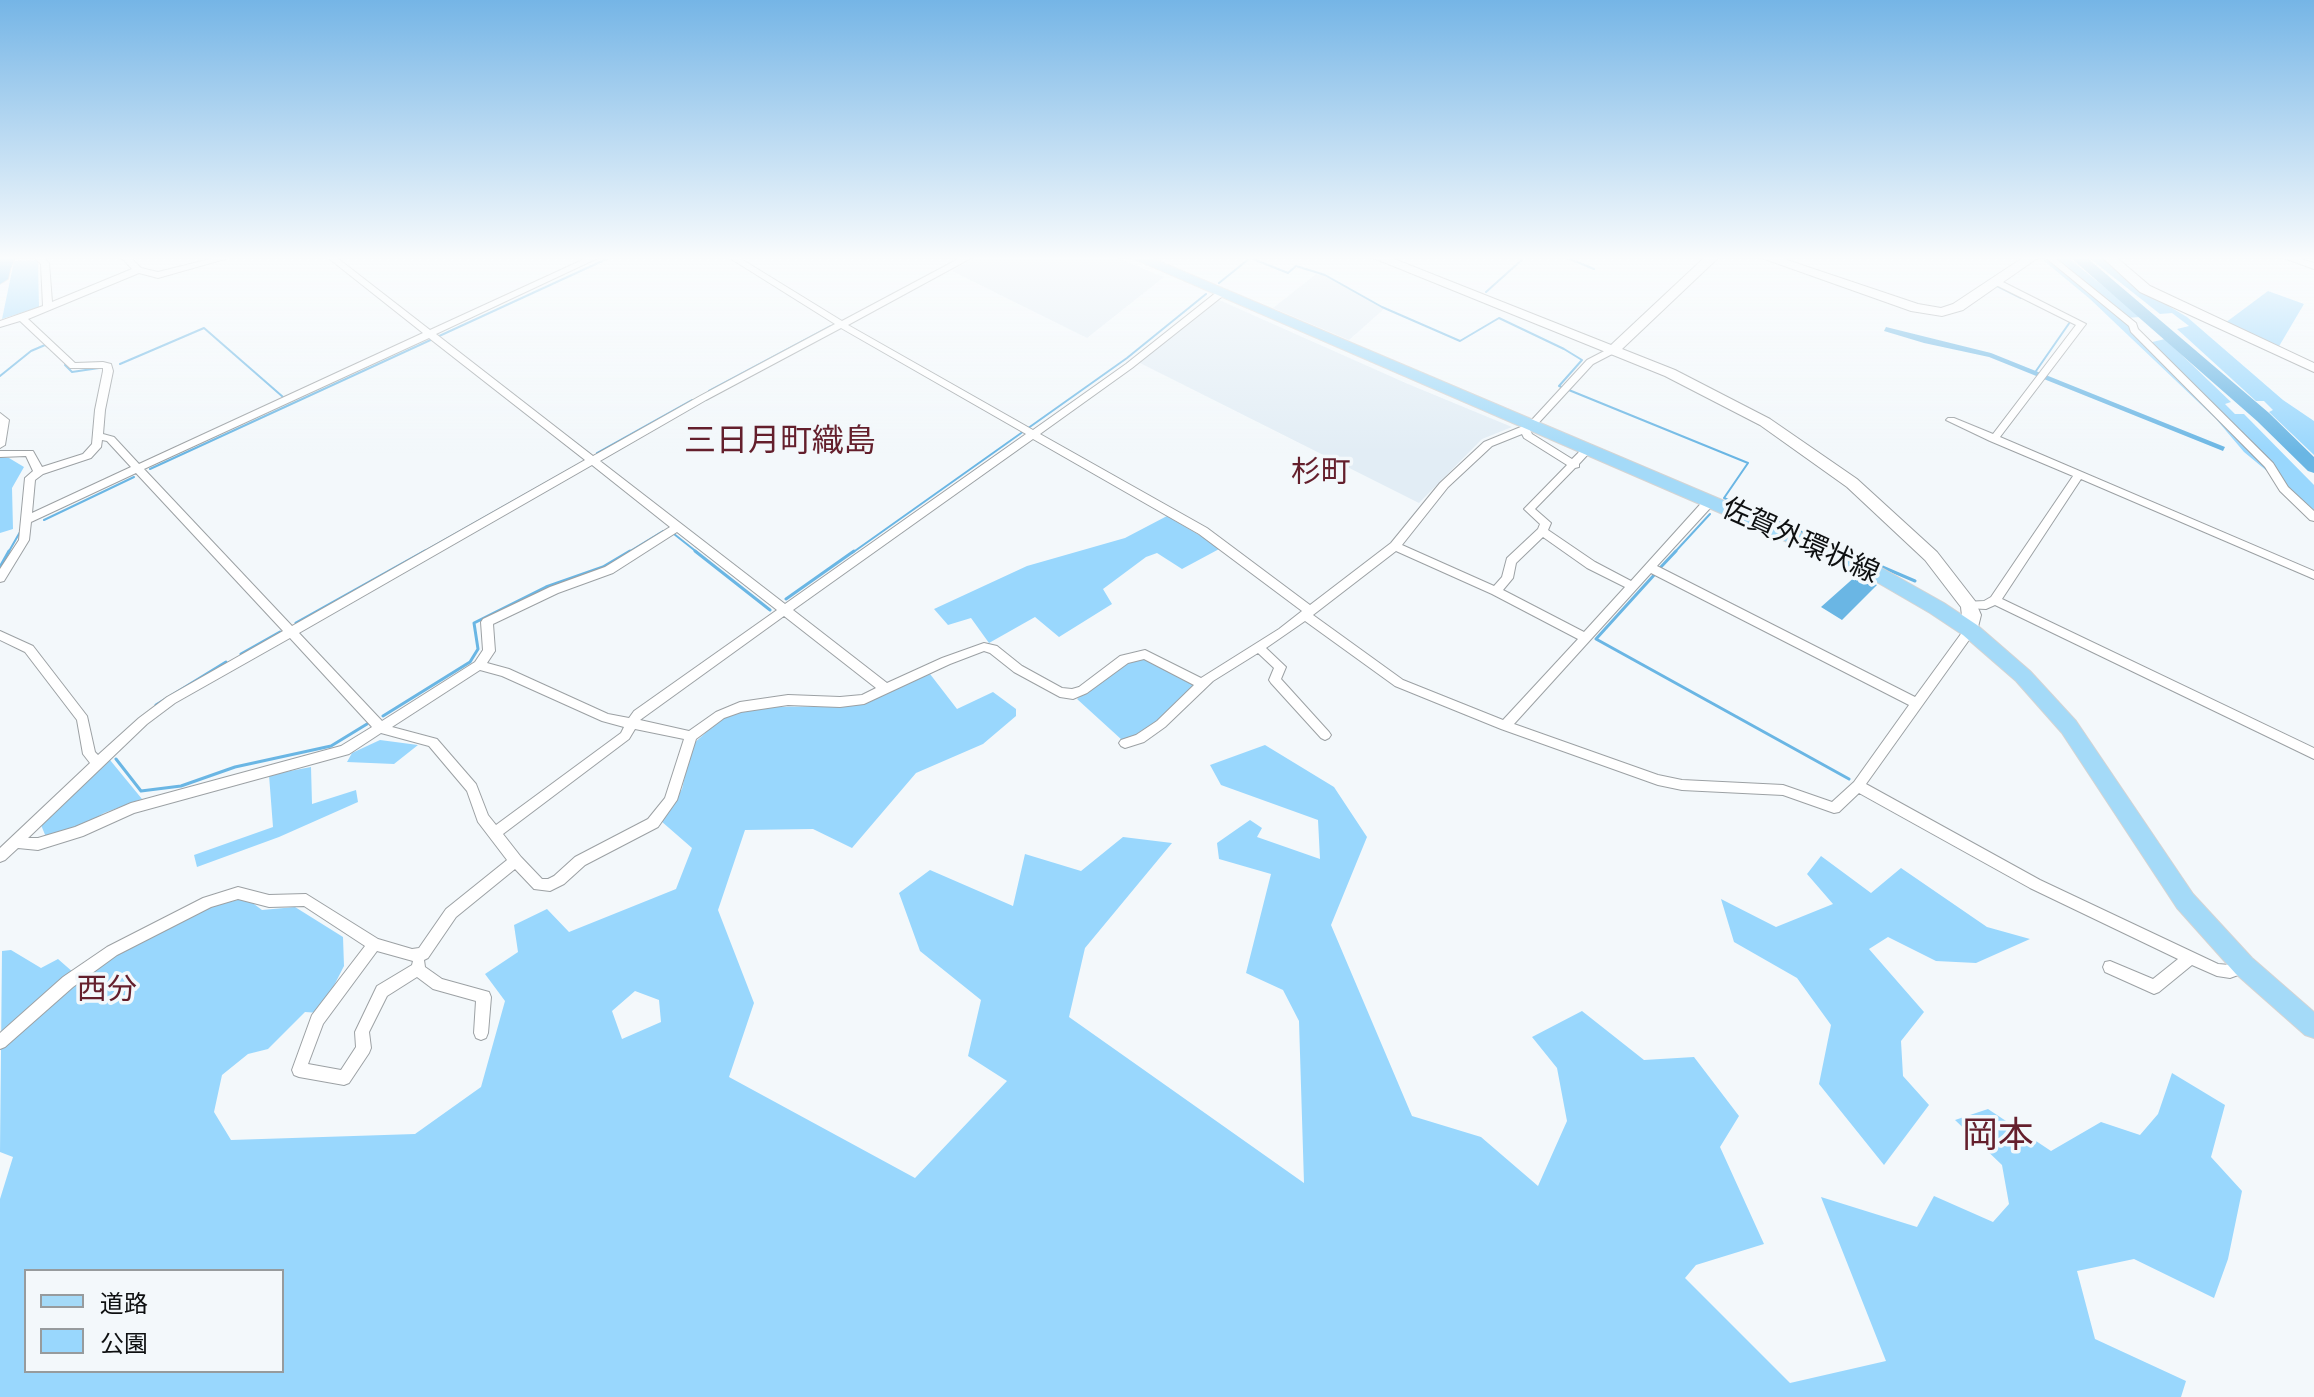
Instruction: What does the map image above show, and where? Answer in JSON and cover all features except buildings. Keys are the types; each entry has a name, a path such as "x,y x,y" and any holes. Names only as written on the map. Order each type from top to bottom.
{"main road":[{"name":"佐賀外環状線","path":"1287,322 1528,428 1581,458 1709,502 1874,572 1970,630 2023,676 2069,727 2185,901 2244,966 2314,1027"}],"street":[{"path":"0,578 24,540 28,519 28,483 39,472 87,456 97,445 108,366 73,366 26,322"},
{"path":"417,322 591,462 886,689"},
{"path":"28,519 466,322"},
{"path":"837,322 1203,531 1414,692 1658,780 1682,785 1783,790 1834,808 1858,786 1970,630 1972,615 1969,605 1931,556 1895,520 1815,455 1723,399 1542,322"},
{"path":"0,856 143,721 171,700 703,398 847,322"},
{"path":"495,833 625,736 638,714 1129,366 1184,322"},
{"path":"1125,743 1140,739 1161,724 1201,684 1259,648 1395,546 1444,485 1488,444 1528,428 1590,362 1613,350 1643,322"},
{"path":"1994,439 2081,324 2077,322"},
{"path":"2130,322 2269,465 2284,489 2314,517"},
{"path":"2216,322 2314,368"},
{"path":"0,416 4,420 0,445"},
{"path":"1951,420 2314,575"},
{"path":"98,436 110,439 382,729 433,742 472,788 483,818 539,885 550,885 580,861 653,823 671,800 691,736 720,715 740,707 788,700 840,702 864,699 984,647 993,649 1018,669 1060,692 1073,694 1083,690 1124,659 1145,654 1201,684"},
{"path":"0,454 29,453 39,472"},
{"path":"1496,591 1507,578 1511,561 1542,531 1546,523 1529,509 1581,458"},
{"path":"1969,605 1986,605 1995,600 2078,476"},
{"path":"1505,726 1709,502"},
{"path":"17,842 38,844 78,832 131,808 331,756 382,729 479,665 489,651 487,622 554,590 609,570 676,528"},
{"path":"1542,531 1591,565 1633,587"},
{"path":"1395,546 1496,591 1586,638"},
{"path":"1651,568 1917,704"},
{"path":"1995,600 2314,754"},
{"path":"0,635 29,649 83,719 89,754 99,764"},
{"path":"1259,648 1280,667 1275,680 1325,735"},
{"path":"479,665 505,672 606,718 691,736"},
{"path":"1858,786 2035,884 2217,970 2230,972 2244,966"},
{"path":"374,944 317,1020 299,1070 344,1078 364,1048 362,1032 382,991 417,969 423,954 451,913 516,861"},
{"path":"0,1042 68,982 112,951 180,914 238,893 269,901 306,900 374,944 412,955 423,954"},
{"path":"2110,967 2154,987 2191,957"},
{"path":"417,969 438,984 484,997 481,1033"}],"shaded area":[{"path":"1055,322 1107,322 1087,338"},
{"path":"1188,322 1269,322 1512,427 1482,439 1419,503 1138,362"},
{"path":"1307,322 1369,322 1349,340"},
{"path":"1886,327 1991,353 2225,447 2223,451 1989,357 1924,343 1884,331"},
{"path":"1857,575 1877,585 1842,620 1821,607"}],"green space":[{"path":"2114,322 2127,322 2144,344 2165,339 2231,402 2225,404 2235,414 2244,414 2314,485 2314,510 2244,452 2216,419"},
{"path":"2184,322 2193,322 2283,400 2314,421 2314,455 2269,412 2273,410 2264,401 2256,401 2177,329 2189,326"},
{"path":"2226,322 2293,322 2278,348"},
{"path":"0,457 9,458 24,467 12,488 13,529 0,533"},
{"path":"1167,516 1221,548 1182,569 1157,553 1146,557 1103,589 1112,604 1059,637 1035,617 989,643 971,618 948,625 934,609 1027,566 1125,538"},
{"path":"1147,657 1197,685 1142,734 1122,740 1077,699 1129,661"},
{"path":"930,674 957,709 993,692 1016,709 1016,716 983,744 916,773 852,848 813,829 745,830 718,910 754,1003 729,1077 915,1178 1007,1081 968,1056 981,1000 920,951 899,893 930,870 1013,906 1025,854 1081,871 1123,837 1172,843 1085,948 1069,1017 1304,1183 1299,1021 1283,990 1246,973 1271,874 1219,859 1217,843 1250,820 1262,828 1257,837 1320,859 1318,820 1221,785 1210,765 1265,745 1334,787 1367,837 1331,925 1412,1116 1481,1137 1538,1186 1567,1121 1557,1068 1532,1037 1582,1011 1644,1060 1694,1057 1739,1116 1720,1147 1764,1244 1696,1265 1685,1278 1790,1383 1886,1361 1821,1197 1917,1227 1934,1196 1993,1222 2009,1204 2002,1165 1955,1120 1988,1109 2051,1151 2101,1122 2140,1135 2158,1114 2172,1073 2225,1105 2211,1157 2242,1191 2228,1259 2214,1298 2134,1259 2077,1271 2095,1339 2186,1381 2181,1397 0,1397 0,1199 13,1157 0,1152 2,951 11,950 41,968 58,959 74,973 208,907 246,898 262,910 295,907 343,937 344,966 320,1013 305,1012 268,1049 248,1054 222,1075 214,1112 231,1140 415,1134 481,1087 505,1001 485,974 518,952 514,925 547,909 569,932 676,889 692,848 661,821 682,789 692,745 722,718 758,707 854,706","holes":["635,991 659,1000 661,1022 622,1039 612,1011"]},
{"path":"380,740 418,745 394,764 347,762 352,753"},
{"path":"110,760 142,799 104,813 80,828 46,837 41,825"},
{"path":"311,767 312,804 356,790 358,802 279,837 197,867 194,855 273,827 269,775"},
{"path":"1821,856 1871,893 1901,868 1987,927 2030,939 1976,963 1936,961 1888,937 1869,949 1924,1012 1901,1041 1903,1076 1929,1105 1884,1165 1819,1084 1831,1025 1797,978 1734,942 1721,899 1776,927 1833,904 1807,874"}],"waterway":[{"path":"150,469 469,322"},
{"path":"852,553 1127,358 1171,322"},
{"path":"1417,322 1460,341 1492,322"},
{"path":"1508,322 1582,360 1559,386 1748,463 1724,498 1850,553"},
{"path":"2036,371 2070,322"},
{"path":"2153,322 2263,417 2314,467"},
{"path":"709,391 831,326"},
{"path":"120,364 204,328 283,397"},
{"path":"0,376 31,351 45,345 49,348"},
{"path":"65,365 72,372 99,368"},
{"path":"597,453 692,400"},
{"path":"421,553 579,464"},
{"path":"44,520 134,477"},
{"path":"1674,553 1710,514"},
{"path":"627,553 663,531"},
{"path":"8,553 20,532"},
{"path":"674,534 698,553"},
{"path":"0,567 9,551"},
{"path":"296,623 425,551"},
{"path":"383,716 470,662 478,649 474,623 546,587 603,567 630,551"},
{"path":"695,551 770,610"},
{"path":"786,599 854,551"},
{"path":"1659,569 1676,551"},
{"path":"1845,551 1915,581"},
{"path":"1655,574 1596,639 1849,779"},
{"path":"241,654 280,632"},
{"path":"156,705 226,662"},
{"path":"116,759 141,791 181,786 235,767 331,746 367,724"}],"district":[{"name":"三日月町織島","path":"780,443"},
{"name":"杉町","path":"1321,474"},
{"name":"西分","path":"107,991"},
{"name":"岡本","path":"1998,1138"}]}
